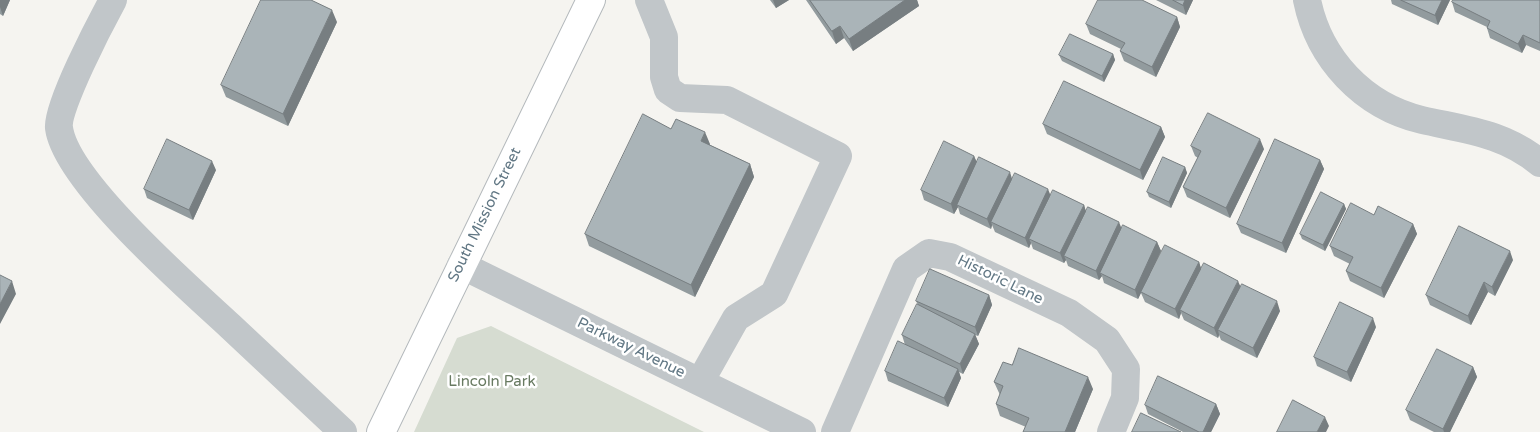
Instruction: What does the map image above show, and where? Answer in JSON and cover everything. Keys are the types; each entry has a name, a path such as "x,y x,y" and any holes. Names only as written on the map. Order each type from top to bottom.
{"main road":[{"name":"South Mission Street","path":"381,432 591,0"}],"street":[{"path":"112,0 64,106 59,127 67,154 103,200 151,253 343,432"},
{"path":"649,0 664,37 664,77 668,90 680,98 727,100 838,156 774,294 736,318 700,382"},
{"path":"1307,0 1311,19 1320,42 1335,64 1369,96 1405,115 1480,131 1529,154 1540,163"},
{"name":"Historic Lane","path":"835,432 906,269 928,254 950,256 1069,313 1106,340 1126,369 1125,398 1111,432"},
{"name":"Parkway Avenue","path":"461,265 802,432"}],"green space":[{"name":"Lincoln Park","path":"491,326 704,432 414,432 457,338"}],"building":[{"path":"261,0 311,0 332,10 283,114 221,85"},
{"path":"810,0 905,0 849,39 840,26 832,31"},
{"path":"1098,0 1142,0 1177,17 1152,67 1120,51 1125,43 1086,24"},
{"path":"1173,0 1185,0 1183,5"},
{"path":"1401,0 1442,0 1435,15"},
{"path":"1453,0 1540,0 1540,43 1523,35 1518,44 1487,28 1490,21 1452,2"},
{"path":"1070,34 1113,54 1102,76 1059,55"},
{"path":"1064,81 1161,127 1140,170 1043,124"},
{"path":"1208,113 1260,139 1226,208 1183,187 1201,151 1191,146"},
{"path":"643,114 671,129 676,119 705,132 701,141 750,164 691,285 585,234"},
{"path":"167,139 212,161 189,210 144,189"},
{"path":"1275,139 1320,160 1282,243 1237,224"},
{"path":"944,141 974,156 951,204 921,190"},
{"path":"979,157 1010,172 987,219 957,205"},
{"path":"1163,157 1185,167 1169,202 1147,192"},
{"path":"1015,173 1048,189 1025,238 991,222"},
{"path":"1053,190 1084,205 1060,253 1029,239"},
{"path":"1321,192 1344,204 1323,245 1300,234"},
{"path":"1351,203 1374,215 1378,206 1413,224 1381,288 1346,271 1353,257 1330,246"},
{"path":"1088,207 1119,222 1096,271 1064,256"},
{"path":"1123,225 1157,242 1135,290 1100,273"},
{"path":"1459,226 1510,251 1492,287 1484,282 1468,316 1426,295"},
{"path":"1165,245 1199,262 1175,309 1141,292"},
{"path":"1204,263 1238,281 1214,328 1180,310"},
{"path":"930,269 989,295 975,327 916,301"},
{"path":"0,275 12,281 0,304"},
{"path":"1242,284 1277,301 1253,348 1218,330"},
{"path":"1340,302 1373,318 1347,372 1314,357"},
{"path":"917,304 975,334 960,364 902,335"},
{"path":"898,341 958,369 944,398 885,371"},
{"path":"1019,348 1088,377 1065,432 1023,432 1029,418 996,404 1003,386 994,382 1003,362 1012,365"},
{"path":"1437,349 1473,367 1443,429 1406,410"},
{"path":"1158,376 1216,404 1203,432 1199,432 1145,405"},
{"path":"1293,400 1325,417 1317,432 1277,432"},
{"path":"1141,413 1181,432 1132,432"}]}
